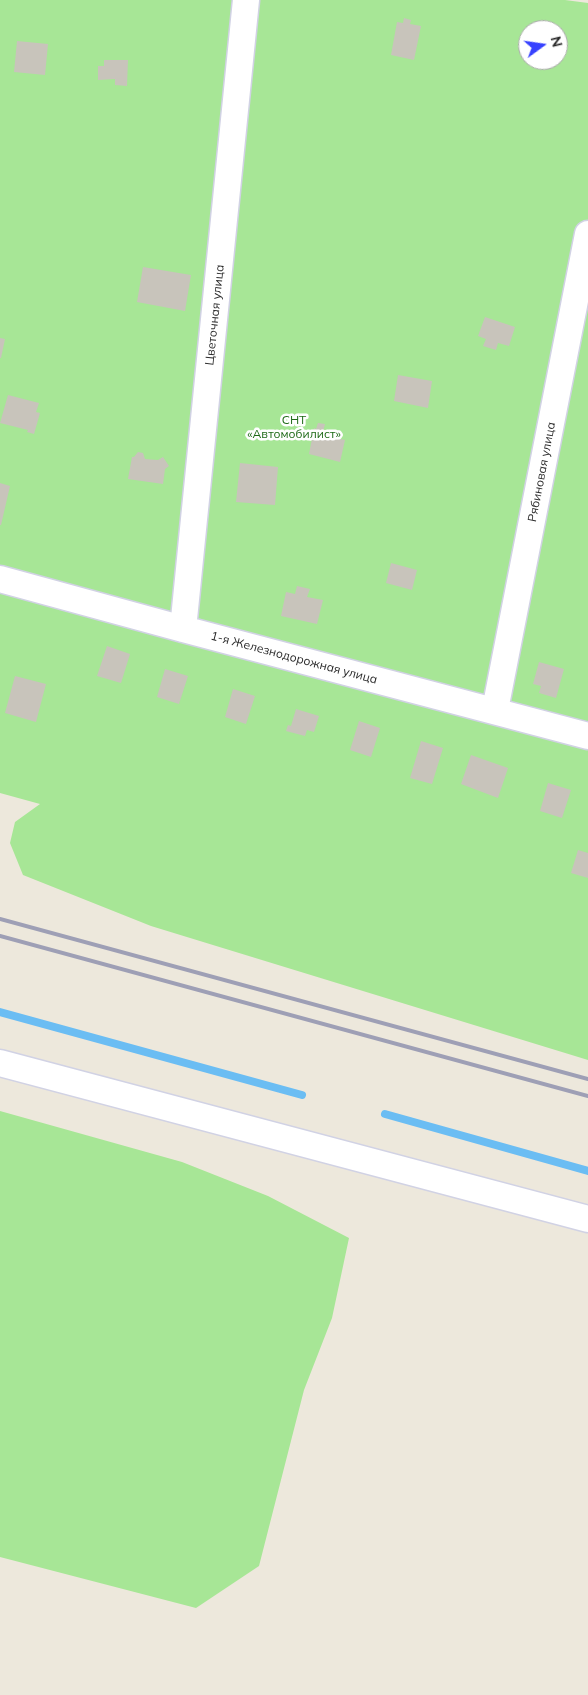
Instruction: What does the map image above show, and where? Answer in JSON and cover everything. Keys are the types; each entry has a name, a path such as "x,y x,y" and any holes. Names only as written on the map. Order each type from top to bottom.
{"street":[{"name":"Цветочная улица","path":"183,629 246,0"},
{"name":"Рябиновая улица","path":"495,710 588,234"},
{"name":"1-я Железнодорожная улица","path":"0,579 588,736"},
{"path":"0,1063 588,1219"}],"green space":[{"name":"СНТ «Автомобилист»","path":"0,0 565,0 588,3 588,1060 151,926 23,875 10,843 15,822 40,804 0,793"},
{"path":"0,1111 182,1162 268,1196 349,1238 332,1318 304,1390 259,1566 196,1608 0,1557"}],"building":[{"path":"404,18 411,20 410,24 421,26 414,60 391,55 397,22 403,23"},
{"path":"17,41 48,44 45,75 14,72"},
{"path":"104,60 128,60 127,86 115,85 115,79 98,80 98,66 104,66"},
{"path":"143,267 191,275 185,311 137,302"},
{"path":"485,317 515,327 509,346 498,343 496,350 483,346 486,339 478,336"},
{"path":"0,338 5,339 1,358 0,358"},
{"path":"398,375 432,381 428,408 394,401"},
{"path":"8,395 39,403 36,412 40,413 34,434 27,432 28,430 0,423"},
{"path":"318,423 325,424 322,435 345,440 340,462 309,454 314,428 316,429"},
{"path":"138,452 143,453 145,459 158,460 163,457 169,466 165,469 163,484 128,479 132,457"},
{"path":"240,463 278,467 275,505 236,502"},
{"path":"0,483 10,486 1,525 0,525"},
{"path":"391,563 417,570 412,590 386,583"},
{"path":"297,586 310,589 307,597 323,600 317,624 281,616 286,592 295,594"},
{"path":"107,646 130,654 121,683 97,676"},
{"path":"539,662 564,669 556,698 539,693 541,686 533,684"},
{"path":"165,669 188,676 179,704 157,697"},
{"path":"15,676 46,684 36,722 5,713"},
{"path":"233,689 255,696 246,724 225,717"},
{"path":"296,709 319,716 314,732 307,730 305,736 286,731 288,725 291,726"},
{"path":"359,721 380,728 371,757 350,750"},
{"path":"421,741 443,748 432,784 410,778"},
{"path":"471,755 508,768 498,798 461,784"},
{"path":"548,783 571,790 562,818 540,811"},
{"path":"578,850 588,853 588,878 571,873"}],"waterway":[{"path":"0,1012 302,1095"},
{"path":"385,1114 588,1171"}],"railway":[{"path":"0,919 588,1079"},
{"path":"0,936 588,1096"}]}
